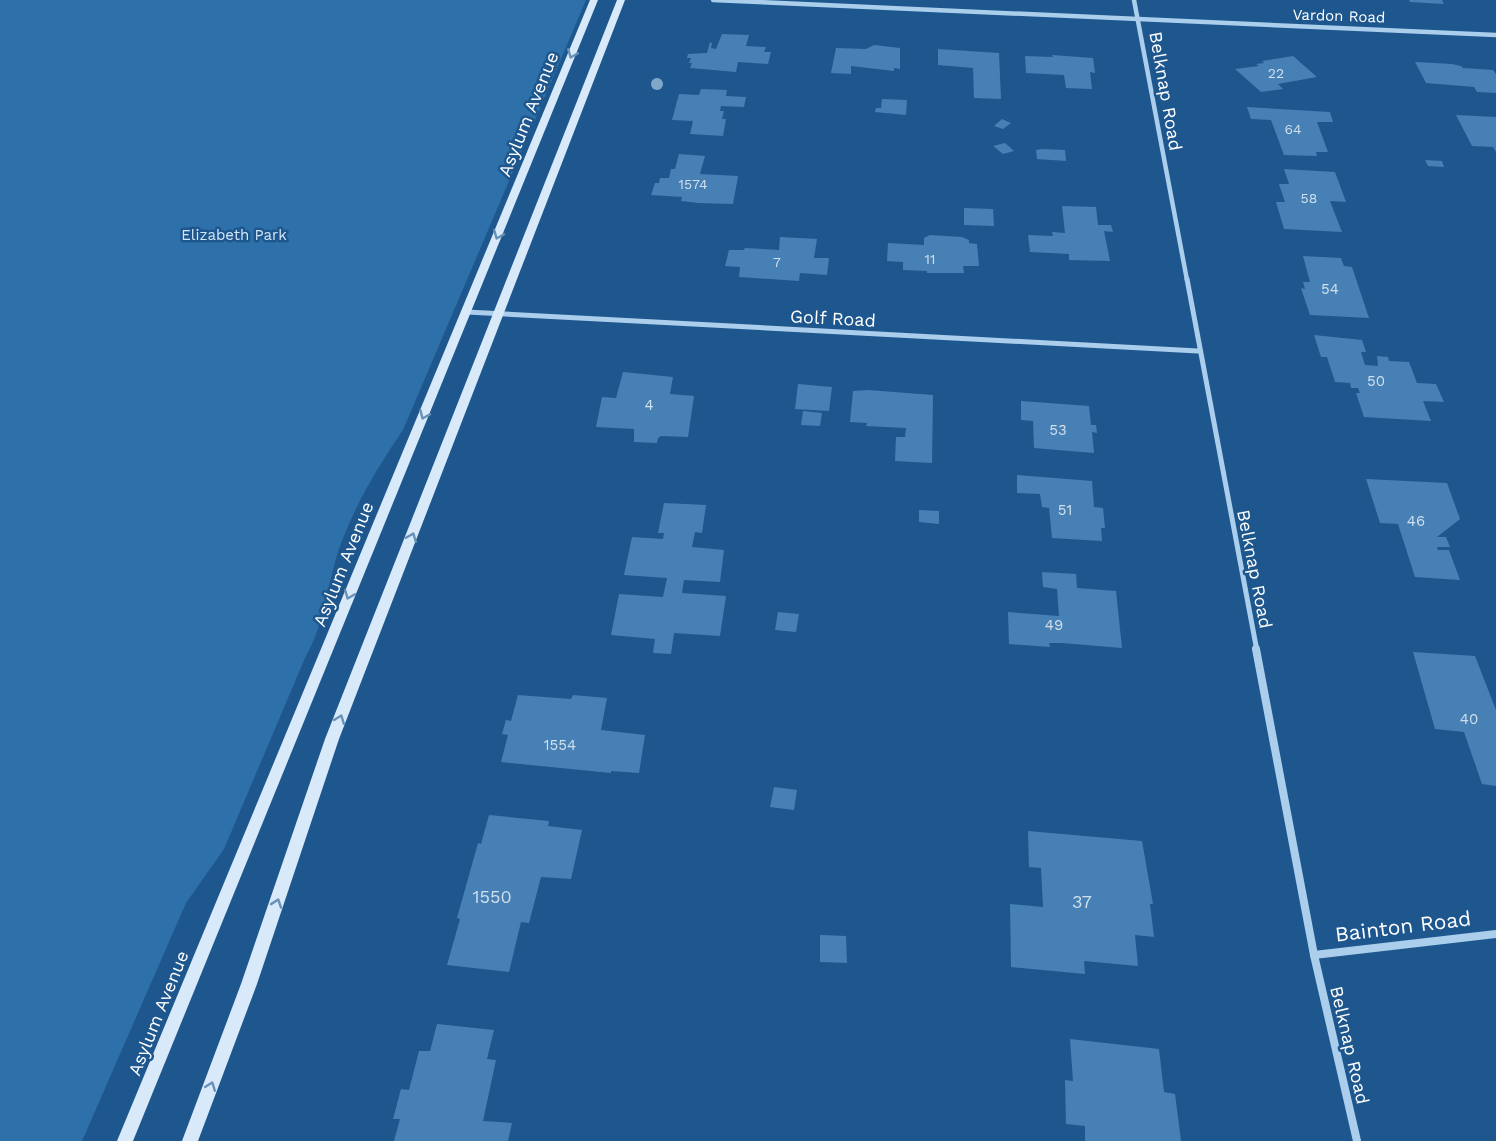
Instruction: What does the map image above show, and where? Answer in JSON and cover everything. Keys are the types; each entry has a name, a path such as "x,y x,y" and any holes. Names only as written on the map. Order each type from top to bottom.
{"main road":[{"name":"Asylum Avenue","path":"125,1141 594,0"},
{"path":"190,1141 249,984 332,739 621,0"}],"street":[{"name":"Vardon Road","path":"713,0 1496,35"},
{"name":"Belknap Road","path":"1134,0 1198,351 1314,955 1357,1141"},
{"name":"Golf Road","path":"467,312 1198,351"},
{"name":"Bainton Road","path":"1314,955 1496,934"}],"green space":[{"name":"Elizabeth Park","path":"0,0 586,0 403,430 375,474 351,520 334,565 317,632 224,849 186,903 82,1141 0,1141"}],"building":[{"path":"1409,0 1442,0 1444,4 1410,2"},
{"path":"722,34 749,35 746,46 766,47 764,52 771,52 768,64 738,62 736,72 690,68 692,63 689,63 691,58 687,58 688,54 707,53 710,42 712,43 711,48 716,49"},
{"path":"874,45 900,48 900,69 894,68 894,71 851,66 851,74 831,73 836,48 866,49"},
{"path":"938,49 999,53 1001,99 974,98 973,68 938,65"},
{"path":"1052,55 1093,58 1095,73 1090,72 1092,89 1066,88 1064,75 1026,73 1025,56 1053,57"},
{"path":"1293,56 1317,77 1278,84 1283,89 1261,92 1235,69 1259,66 1256,64 1264,63 1262,61"},
{"path":"1415,62 1493,70 1496,74 1496,93 1477,92 1474,87 1426,83"},
{"path":"701,89 727,90 726,96 746,97 744,107 721,106 720,111 724,111 722,119 726,119 723,136 690,134 693,121 672,120 679,94 699,95"},
{"path":"882,99 907,100 906,115 875,112 876,108 881,108"},
{"path":"1247,107 1330,112 1333,122 1317,122 1328,152 1316,152 1317,156 1284,155 1271,120 1251,119"},
{"path":"1456,115 1496,117 1496,152 1493,147 1472,146"},
{"path":"1002,119 1011,123 1003,129 994,126"},
{"path":"1005,143 1014,151 1003,154 993,146"},
{"path":"1036,150 1065,150 1066,161 1037,159"},
{"path":"679,154 705,156 700,174 738,176 733,204 698,203 681,201 682,197 651,195 655,183 659,183 660,178 669,178 671,169 675,169"},
{"path":"1425,160 1442,161 1444,167 1428,166"},
{"path":"1284,169 1335,172 1346,202 1330,201 1342,232 1284,229 1276,202 1285,202 1279,184 1289,184"},
{"path":"1062,206 1096,207 1098,225 1111,225 1113,232 1104,231 1110,261 1069,260 1069,254 1030,252 1028,235 1053,236 1052,232 1065,233"},
{"path":"964,208 993,209 994,226 964,225"},
{"path":"930,235 962,237 969,240 969,243 977,244 979,266 963,266 964,273 927,273 927,271 903,270 903,262 887,261 888,243 924,245 924,238"},
{"path":"780,237 817,239 814,258 829,258 827,275 800,273 799,281 739,277 740,267 725,266 729,250 744,250 745,248 779,250"},
{"path":"1303,256 1341,258 1344,266 1352,267 1369,318 1310,315 1301,288 1305,289 1303,282 1310,282"},
{"path":"1314,335 1362,340 1366,352 1361,352 1365,365 1378,366 1377,356 1388,357 1389,361 1409,362 1417,383 1436,384 1444,402 1423,401 1431,421 1364,417 1356,393 1360,393 1358,388 1351,388 1350,383 1335,382 1327,357 1321,357"},
{"path":"623,372 673,377 670,394 694,396 688,437 661,436 657,443 634,442 634,429 596,427 602,397 616,398"},
{"path":"798,384 832,387 829,411 795,409"},
{"path":"853,391 933,395 932,463 895,461 896,437 905,437 906,428 866,426 867,423 850,422"},
{"path":"1021,401 1089,406 1091,425 1096,425 1097,433 1092,432 1094,453 1034,448 1033,421 1021,420"},
{"path":"803,411 822,413 820,426 801,425"},
{"path":"1017,475 1092,481 1094,507 1103,508 1105,528 1101,528 1102,541 1052,538 1049,508 1042,507 1040,494 1017,493"},
{"path":"1366,479 1447,483 1460,519 1437,537 1446,537 1450,547 1437,547 1438,550 1449,550 1460,580 1415,577 1398,524 1380,523"},
{"path":"664,503 706,505 702,533 695,532 692,547 724,550 720,582 684,580 682,593 726,596 720,636 674,633 671,654 653,653 655,639 611,635 619,594 663,597 667,578 624,575 632,537 663,539 664,533 658,533"},
{"path":"919,510 939,511 939,524 919,522"},
{"path":"1042,572 1076,574 1077,588 1116,591 1122,648 1062,643 1049,643 1050,647 1009,644 1008,612 1059,616 1057,589 1043,587"},
{"path":"778,612 799,614 796,632 775,630"},
{"path":"1413,652 1475,656 1496,710 1496,786 1482,784 1464,732 1435,729"},
{"path":"518,695 571,699 573,695 607,698 601,730 645,735 639,773 611,771 611,773 501,762 508,735 502,734 506,720 511,721"},
{"path":"774,787 797,790 794,810 770,807"},
{"path":"489,815 549,821 548,826 582,830 571,879 541,877 529,923 521,922 509,972 447,965 460,919 457,918 478,843 481,844"},
{"path":"1028,831 1142,841 1153,904 1150,904 1154,937 1135,935 1138,966 1084,961 1085,974 1011,967 1010,904 1043,907 1041,868 1029,867"},
{"path":"820,935 846,936 847,963 820,962"},
{"path":"437,1024 494,1030 487,1059 496,1060 483,1121 512,1123 508,1141 394,1141 400,1119 393,1119 401,1089 409,1090 419,1051 430,1051"},
{"path":"1070,1039 1159,1049 1164,1092 1175,1094 1181,1141 1085,1141 1085,1126 1066,1124 1065,1080 1073,1081"}]}
